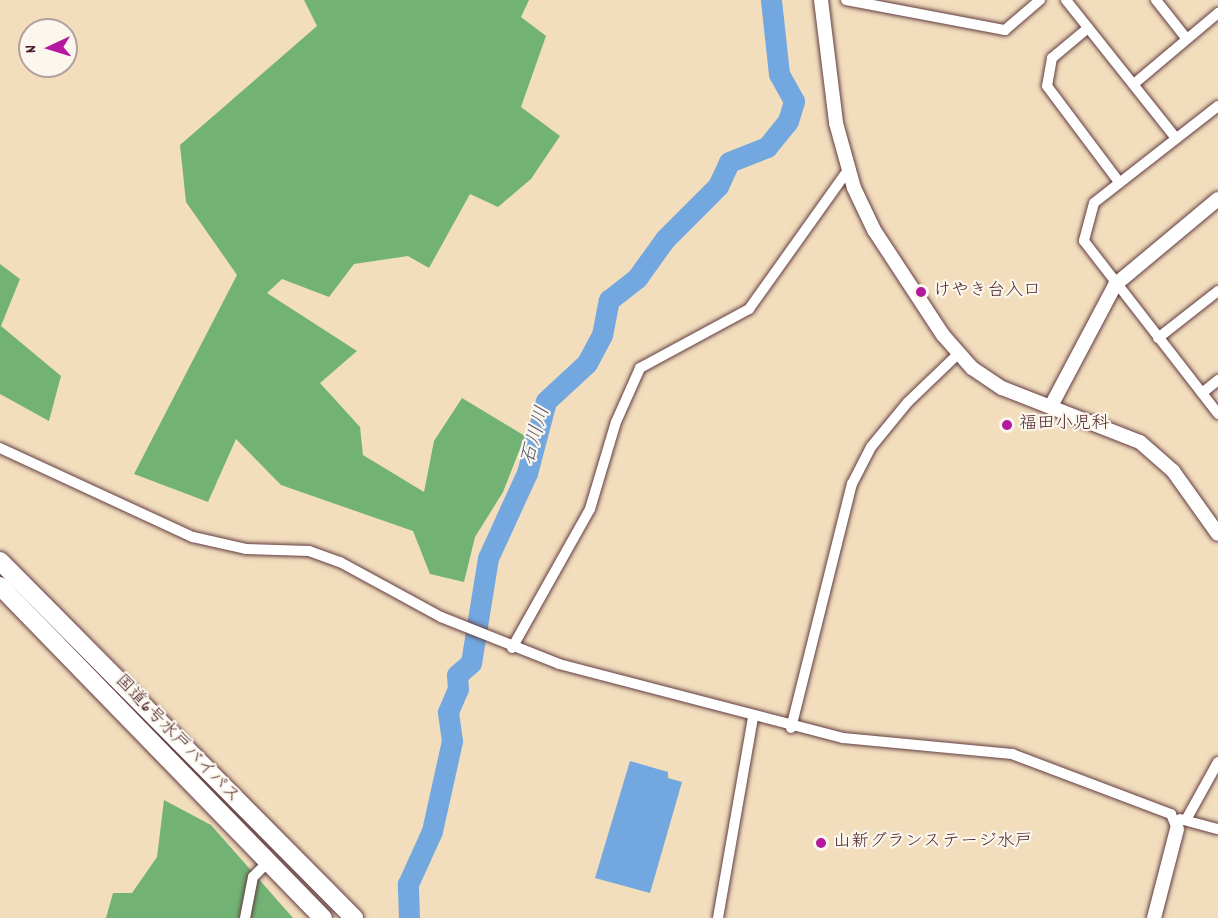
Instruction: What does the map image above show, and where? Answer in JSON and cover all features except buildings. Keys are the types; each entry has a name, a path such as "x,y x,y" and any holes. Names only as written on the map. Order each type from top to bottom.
{"highway":[{"name":"国道6号水戸バイパス","path":"0,561 354,918"},
{"name":"国道6号水戸バイパス","path":"0,586 323,918"}],"street":[{"path":"821,0 836,123 848,170 874,230 958,354 1002,388 1140,442 1173,471 1217,530"},
{"path":"846,0 1005,30 1040,0"},
{"path":"1066,0 1135,83 1175,137"},
{"path":"1156,0 1186,38"},
{"path":"1135,83 1218,13"},
{"path":"1088,28 1052,58 1047,86 1119,182"},
{"path":"1218,106 1175,137 1094,203 1084,241 1115,285 1218,414"},
{"path":"512,648 590,509 616,422 640,368 749,309 848,170"},
{"path":"1052,406 1115,285 1218,199"},
{"path":"1158,338 1218,291"},
{"path":"791,728 852,484 901,411 958,354"},
{"path":"1202,393 1218,380"},
{"path":"0,448 193,537 246,549 309,551 340,562 476,633 512,648 791,728 843,738 1012,754 1180,822 1218,829"},
{"path":"718,918 753,718"},
{"path":"1154,918 1180,822 1218,762"},
{"path":"245,918 253,877 269,861"}],"green space":[{"path":"304,0 529,0 521,17 546,36 521,107 560,136 531,179 498,207 470,194 429,268 408,256 354,264 329,297 282,279 267,293 357,351 320,383 360,427 363,455 424,492 434,441 462,398 525,436 503,492 475,537 464,582 430,574 413,531 281,485 236,439 208,502 134,474 237,275 186,202 180,145 317,26"},
{"path":"0,264 20,279 1,326 61,376 49,421 0,394"},
{"path":"164,800 211,825 293,918 106,918 113,893 132,893 157,857"}],"water":[{"path":"630,761 668,772 668,778 682,782 650,893 595,878"}],"waterway":[{"name":"石川川","path":"409,918 408,884 432,831 452,741 448,712 458,689 457,675 471,663 488,558 527,473 546,401 587,363 602,335 609,300 637,278 665,239 718,186 729,162 767,147 788,121 794,101 779,74 771,0"}],"place":[{"name":"けやき台入口","path":"921,292"},
{"name":"福田小児科","path":"1007,425"},
{"name":"山新グランステージ水戸","path":"821,843"}]}
